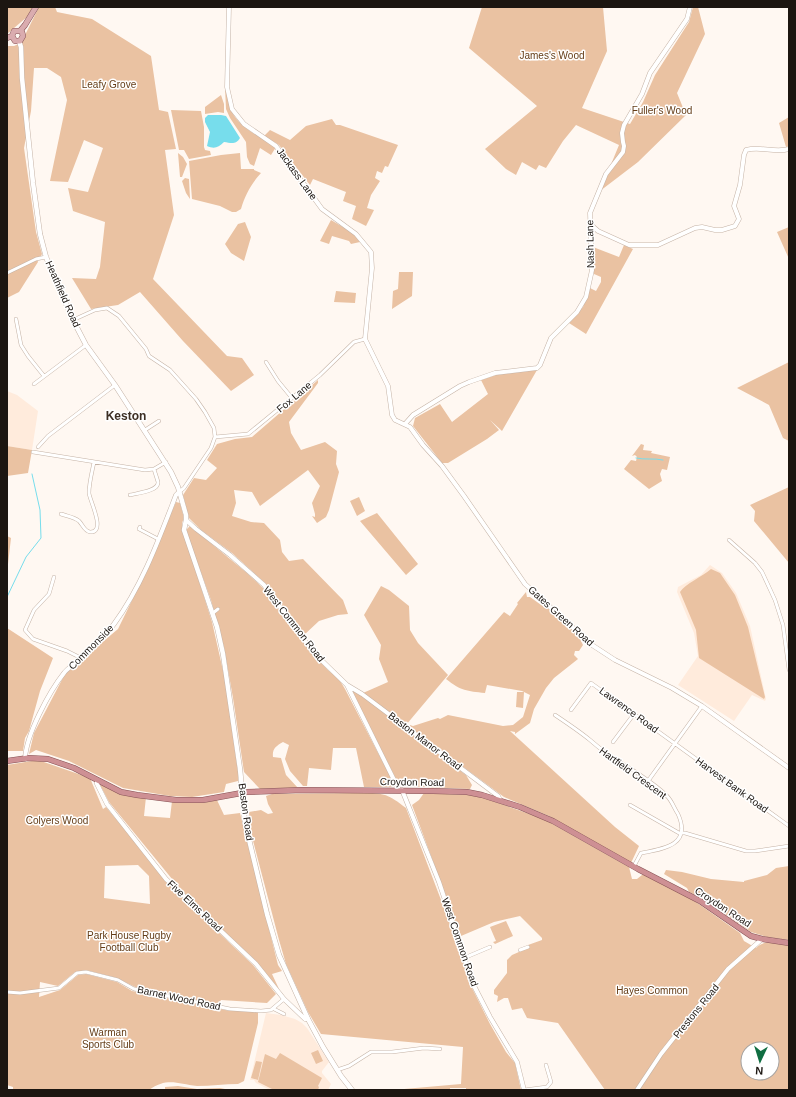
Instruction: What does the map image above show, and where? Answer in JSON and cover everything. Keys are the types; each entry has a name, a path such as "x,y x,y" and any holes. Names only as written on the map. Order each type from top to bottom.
{"highway":[{"name":"Croydon Road","path":"7,761 25,758 54,761 74,768 127,793 172,800 198,801 242,793 302,790 401,790 467,792 482,795 500,800 548,818 700,901 751,936 789,943"}],"main road":[{"path":"20,30 23,36 22,40 15,41 9,37 14,31 20,30 25,25 36,7"},
{"name":"Heathfield Road","path":"19,41 21,47 22,78 33,183 40,234 46,257 86,345 115,385 166,462 179,492 186,520"},
{"name":"Baston Road","path":"186,520 184,530 213,613 222,648 229,686 246,823 276,946 284,969 308,1019 337,1070 352,1090"}],"street":[{"name":"Jackass Lane","path":"229,7 227,87 232,109 244,124 276,146 322,209 356,234 371,252 372,268 365,339"},
{"name":"Nash Lane","path":"405,424 413,415 460,386 495,373 537,368 540,365 551,338 577,312 586,297 592,270 590,213 606,174 623,152 624,146 622,133 624,125 642,94 650,73 687,19 690,7"},
{"path":"590,224 598,231 629,245 662,244 695,228 702,227 722,230 735,226 739,218 734,206 740,185 746,150 752,148 770,151 789,149"},
{"path":"590,236 598,231"},
{"path":"7,273 36,259 46,257"},
{"path":"74,320 95,310 107,308 119,316 146,349 149,356 170,370 196,399 205,412 214,428 215,438 211,448 200,465 184,488 179,492"},
{"path":"16,319 22,345 28,356 44,376"},
{"name":"Fox Lane","path":"215,438 248,434 320,375 354,342 365,339"},
{"name":"Gates Green Road","path":"365,339 388,386 394,418 398,422 405,424 413,430 423,445 451,478 525,584 592,645 615,660 672,688 702,706 789,768"},
{"path":"34,384 86,345"},
{"path":"266,362 278,381 292,398"},
{"path":"38,447 48,436 115,385"},
{"path":"145,430 159,421"},
{"path":"33,445 38,447 40,453"},
{"path":"33,452 142,469 154,469 166,462"},
{"path":"61,514 79,521 89,532 95,530 97,514 90,499 89,492 94,462"},
{"path":"130,495 153,490 157,487 158,482 154,469"},
{"name":"Commonside","path":"25,758 28,743 38,715 64,673 113,625 136,588 179,492"},
{"path":"172,506 177,501 182,502"},
{"name":"West Common Road","path":"186,520 230,555 264,585 313,652 347,685 401,790 441,889 473,984 490,1017 517,1062 524,1090"},
{"path":"140,527 139,528 158,539"},
{"path":"729,540 755,563 762,572 775,600 782,620 788,651 789,670"},
{"path":"54,577 49,594 34,610 25,630 33,639 67,651 81,658"},
{"path":"213,613 218,610"},
{"name":"Lawrence Road","path":"572,710 591,683 675,743"},
{"name":"Baston Manor Road","path":"347,685 362,694 498,796 500,800"},
{"path":"648,781 702,706"},
{"path":"613,742 634,714"},
{"name":"Hartfield Crescent","path":"555,715 611,757 665,794 672,802 682,827 682,834"},
{"name":"Harvest Bank Road","path":"675,743 789,826"},
{"name":"Five Elms Road","path":"97,780 107,804 166,879 256,964 284,999 305,1019 308,1019"},
{"path":"630,805 682,834 685,833 746,850 755,851 789,846"},
{"path":"634,866 641,853 651,852 672,844 680,838 682,834"},
{"name":"Prestons Road","path":"637,1090 661,1054 728,969 762,939"},
{"path":"464,958 490,947"},
{"path":"520,950 528,947"},
{"name":"Barnet Wood Road","path":"7,992 20,993 59,988 77,973 86,972 118,980 134,989 230,1009 261,1011 271,1010 274,1008"},
{"path":"284,999 274,1008 276,1011 284,1014"},
{"path":"337,1070 348,1066 370,1052 392,1052 424,1048 440,1049"},
{"path":"524,1090 547,1087 551,1082 546,1066"}],"shaded area":[{"path":"7,391 17,395 38,411 32,450 7,446"},
{"path":"710,565 722,573 736,593 750,626 766,699 765,701 752,695 734,721 678,685 698,656 694,633 677,592 678,587 701,575"},
{"path":"266,1013 295,1019 307,1028 329,1062 322,1071 331,1084 328,1090 270,1090 256,1083 254,1080 250,1080"}],"green space":[{"path":"7,7 33,7 27,17 7,34"},
{"name":"Leafy Grove","path":"39,7 55,7 57,12 92,19 151,56 159,110 168,112 176,149 165,150 174,215 153,279 227,356 242,358 254,375 231,391 183,341 140,292 118,305 91,309 72,278 96,279 100,267 105,222 73,211 68,188 88,192 103,148 84,140 68,182 50,181 67,100 61,77 47,68 34,68 31,111 24,148 36,232 42,254 37,258 38,262 19,292 7,298 7,46 14,46 21,43"},
{"path":"482,7 603,7 607,51 582,108 630,124 643,102 655,75 689,22 693,7 698,7 705,34 677,93 686,115 638,162 600,191 619,145 576,125 563,141 546,168 539,165 536,170 522,162 516,175 506,169 485,149 537,106 469,48"},
{"path":"225,87 232,112 240,123 251,132 276,147 271,155 260,148 254,166 250,164 247,157 246,142 230,118 226,109"},
{"path":"221,95 224,104 224,113 218,112 205,114 205,107"},
{"path":"171,110 201,111 204,127 204,147 205,150 210,151 211,155 189,159 184,150 179,150"},
{"path":"789,117 789,146 786,147 779,123"},
{"path":"332,119 336,125 340,125 398,145 388,167 385,166 382,173 377,171 375,178 380,181 371,195 367,208 374,210 366,226 352,219 356,206 343,201 346,192 313,179 310,185 279,145 264,136 270,130 290,140 306,126"},
{"path":"178,153 183,157 187,164 182,177 180,177"},
{"path":"240,153 241,169 254,169 261,173 254,181 244,199 241,209 236,212 232,212 220,206 192,199 189,161"},
{"path":"185,178 189,179 190,199 186,193 182,181"},
{"path":"331,220 353,233 360,242 351,244 349,241 332,236 329,244 320,241"},
{"path":"245,222 251,237 244,261 231,253 225,244 238,224"},
{"path":"789,227 789,259 777,232"},
{"path":"624,245 633,249 586,334 569,323 583,307 590,288 596,291 601,282 601,277 594,274 593,247 619,257"},
{"path":"399,272 413,272 412,296 392,309 393,291 398,289"},
{"path":"336,291 356,293 355,303 334,302"},
{"path":"789,362 789,441 783,438 769,405 737,388"},
{"path":"537,370 502,431 490,420 499,430 448,463 442,463 413,426 415,418 440,404 452,422 488,394 481,380 496,375"},
{"path":"318,380 318,383 289,422 291,433 301,450 325,442 337,451 336,464 339,472 326,517 317,523 312,516 315,517 312,503 320,486 308,470 260,506 252,492 234,490 236,503 232,516 251,522 264,523 280,540 282,552 289,561 303,559 343,600 348,614 338,615 319,621 304,635 265,583 232,553 201,530 189,518 183,495 194,478 206,480 217,468 207,460 217,444 235,439 252,437"},
{"path":"641,444 644,445 643,450 652,451 651,453 670,457 667,470 662,469 660,474 662,481 649,489 624,469 631,460 636,461 637,457 635,455 632,456"},
{"path":"7,446 32,450 28,473 7,476"},
{"path":"789,487 789,563 754,521 755,511 750,505"},
{"path":"359,497 365,511 357,516 350,501"},
{"path":"176,502 180,503 184,518 182,528 212,622 224,675 238,772 238,781 226,784 224,792 192,797 170,796 123,788 69,761 36,750 29,754 34,733 65,674 118,629 142,580"},
{"path":"377,513 418,564 406,575 360,521"},
{"path":"190,526 262,587 312,653 339,679 393,782 393,786 364,787 356,748 333,748 331,770 309,768 307,786 303,786 290,771 285,759 289,745 283,742 278,745 274,750 273,757 281,758 286,775 298,788 260,789 244,772 224,647 211,600 187,534 186,530"},
{"path":"7,536 11,538 7,573"},
{"path":"711,569 720,573 735,595 748,627 765,697 764,699 699,658 696,630 680,592 686,586"},
{"path":"381,586 389,590 409,606 410,630 418,643 448,675 406,725 363,693 388,682 379,659 381,645 364,615"},
{"path":"526,592 527,597 530,597 544,607 546,605 578,635 583,645 579,651 575,651 574,655 578,659 554,678 546,688 534,709 530,723 515,734 515,732 510,731 615,827 639,846 631,863 549,816 504,797 409,727 410,725 413,726 438,718 440,719 448,715 503,726 513,725 523,717 530,695 522,691 487,685 485,693 473,692 464,690 446,679 504,612 510,616 518,604 517,603"},
{"path":"7,628 53,658 40,691 29,731 25,738 23,751 7,751"},
{"path":"349,686 466,775 472,785 470,789 403,786 397,781"},
{"path":"517,692 524,692 523,708 516,707"},
{"path":"38,760 90,778 103,809 106,807 179,895 253,965 276,994 267,1003 221,1000 218,1005 135,987 117,978 86,970 75,972 58,986 40,982 39,997 60,990 78,975 86,974 117,982 132,991 230,1011 258,1011 258,1023 244,1081 238,1084 202,1086 167,1082 155,1086 149,1090 13,1090 13,1087 7,1085 7,765","holes":["138,865 149,876 150,904 104,898 105,866"]},
{"path":"99,783 146,797 144,816 170,818 172,801 202,803 217,800 224,815 240,813 278,965 282,971 272,974 279,989 253,958 186,896 109,802"},
{"name":"Hayes Common","path":"424,793 469,795 484,798 544,819 629,867 632,879 637,879 642,875 646,875 693,900 740,933 744,941 756,948 763,943 789,945 789,1090 605,1090 558,1023 527,1018 522,1008 512,1010 508,998 504,998 497,1002 498,996 494,994 494,990 507,973 507,960 512,955 528,948 528,945 542,940 542,938 520,916 494,922 461,936 412,805 419,800"},
{"path":"272,794 382,794 393,798 406,808 446,913 471,986 506,1052 515,1063 521,1090 466,1090 466,1088 450,1088 450,1090 404,1090 461,1084 463,1047 321,1034 308,1012 286,964 251,833 249,812 261,810 268,814 273,813 266,796"},
{"path":"789,866 789,940 767,937 751,932 725,914 721,907 689,892 687,888 664,874 666,870 711,879 744,882 767,875 776,868"},
{"path":"506,921 513,936 495,944 493,942 496,941 490,927"},
{"path":"318,1050 323,1061 316,1064 311,1053"},
{"path":"280,1053 322,1078 318,1086 318,1090 274,1090 258,1082 265,1054 276,1059"},
{"path":"256,1061 262,1062 258,1080 251,1078"},
{"path":"178,1086 197,1089 220,1088 230,1090 165,1090 165,1087"}],"water":[{"path":"208,115 226,116 240,138 237,142 224,142 220,146 216,147 207,146 210,132 205,122 205,118"}],"waterway":[{"path":"636,458 663,460"},
{"path":"7,597 26,557 41,538 40,510 32,474"}],"district":[{"name":"Keston","path":"126,416"}],"park label":[{"name":"James's Wood","path":"552,55"},
{"name":"Fuller's Wood","path":"662,110"},
{"name":"Colyers Wood","path":"57,820"},
{"name":"Park House Rugby Football Club","path":"129,940"},
{"name":"Warman Sports Club","path":"108,1038"}]}
